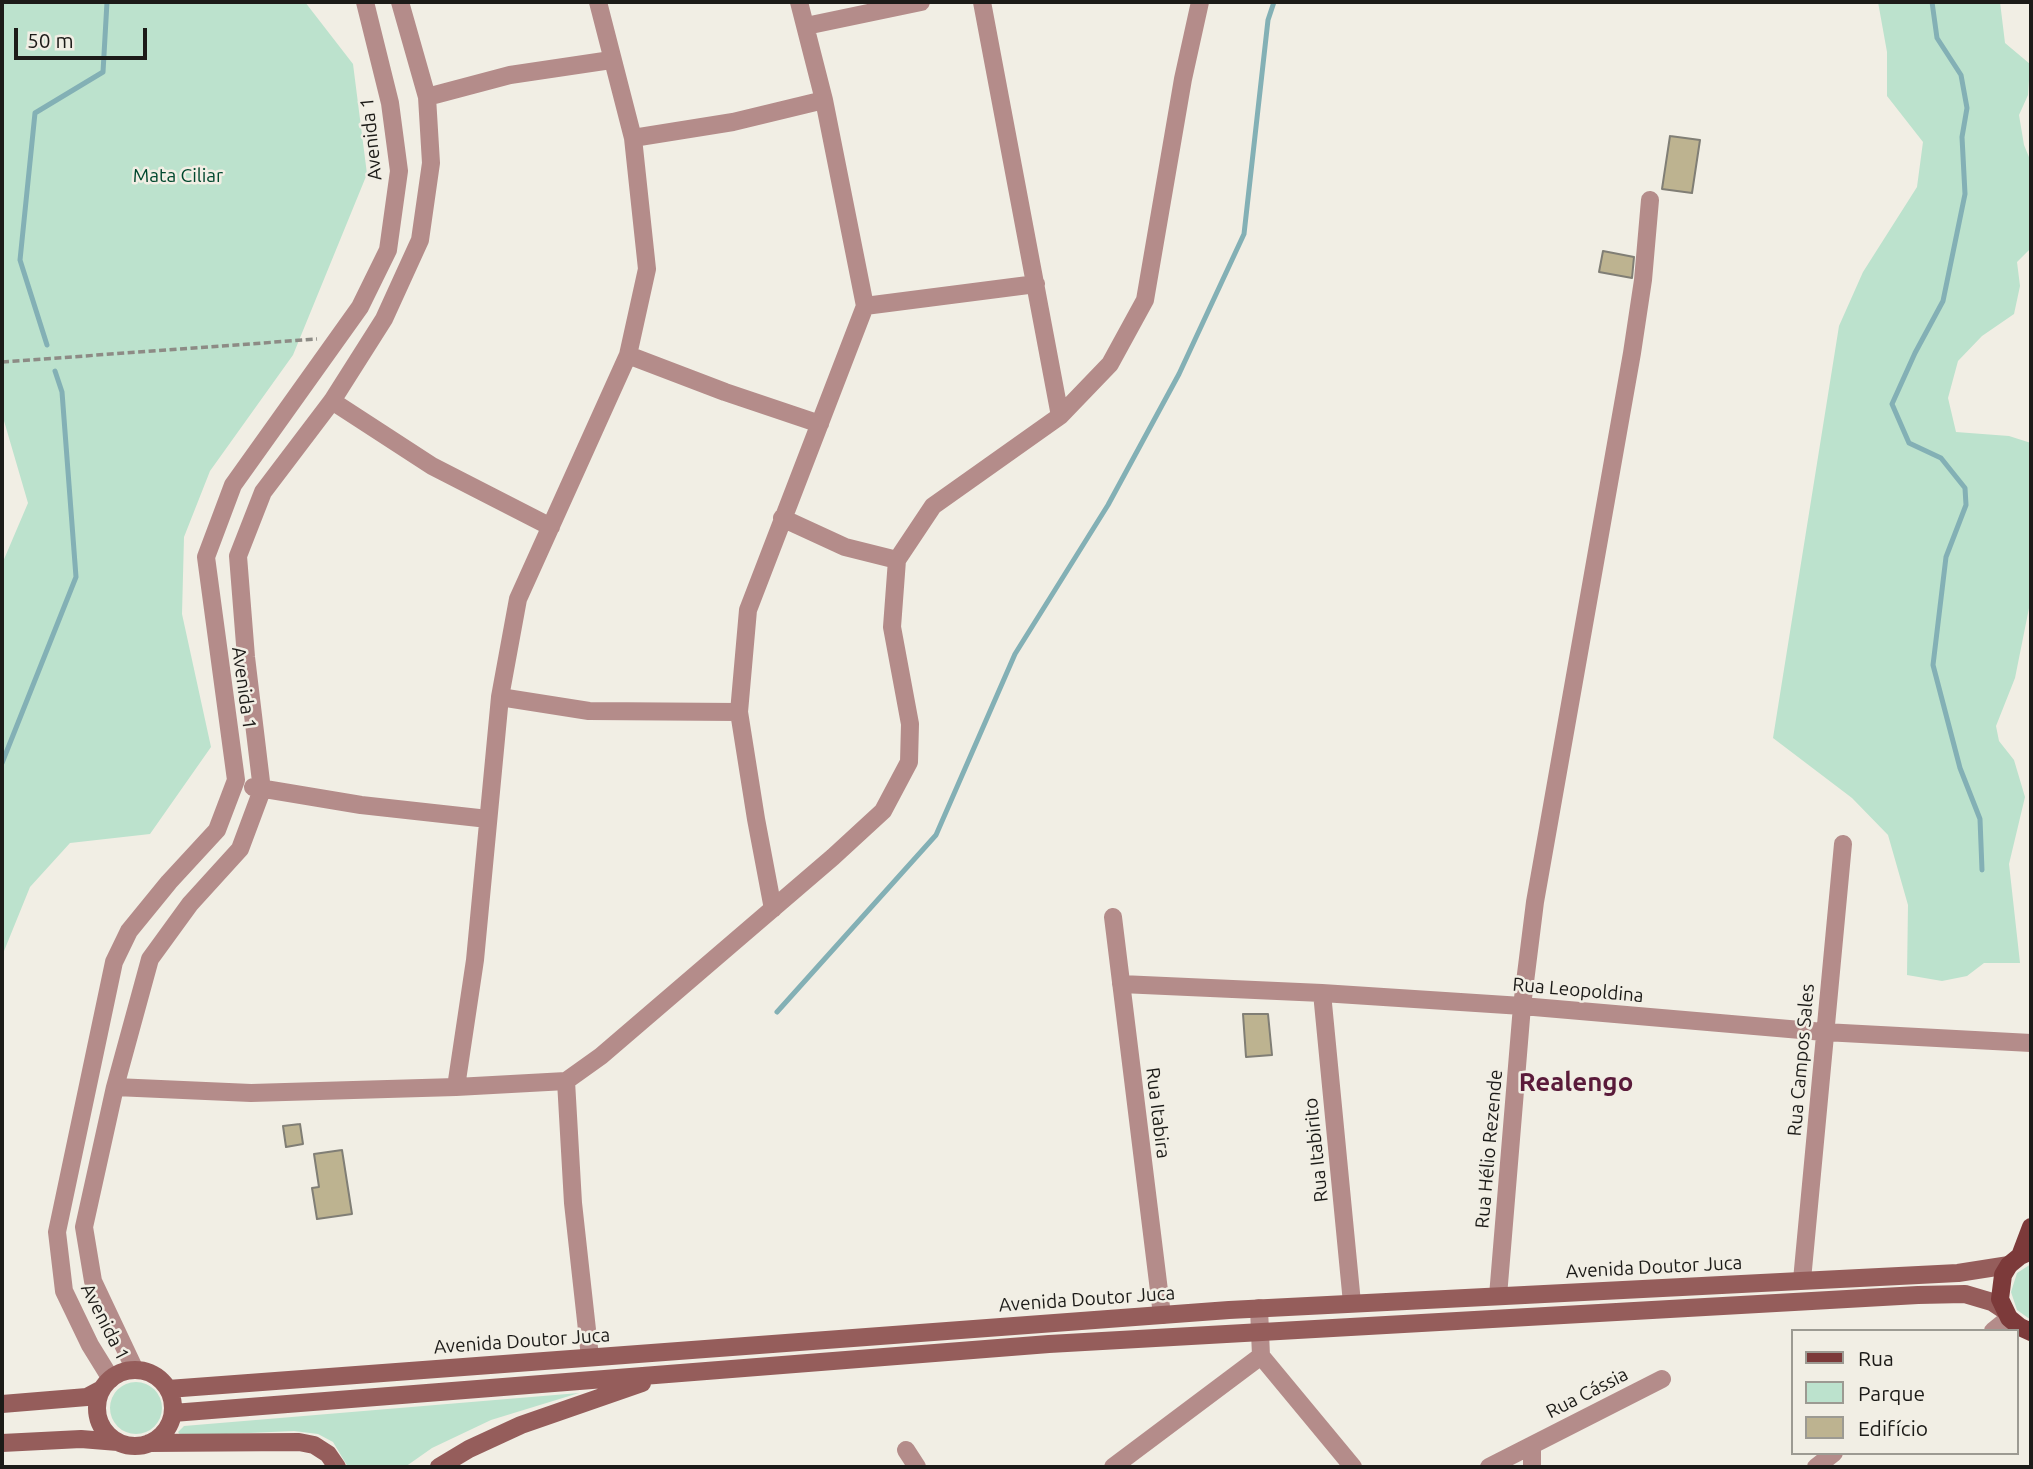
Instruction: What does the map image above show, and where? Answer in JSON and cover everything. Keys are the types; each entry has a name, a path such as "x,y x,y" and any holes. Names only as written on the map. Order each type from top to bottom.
{"main road":[{"path":"2007,1314 2000,1298 2003,1275 2020,1258 2031,1227"},
{"name":"Avenida Doutor Juca","path":"168,1389 1259,1308 1958,1273 2020,1258"},
{"path":"173,1413 1049,1343 1918,1295 1965,1294 1992,1302 2020,1327 2031,1332"},
{"path":"2,1404 87,1397 122,1373 135,1370 148,1372 160,1379 173,1401 170,1424 163,1434 149,1443"},
{"path":"439,1467 469,1449 522,1425 674,1374"},
{"path":"106,1384 98,1402 97,1413 108,1435 118,1442"},
{"path":"2,1443 81,1439 118,1442 130,1446 149,1443 299,1442 314,1445 328,1454 337,1467"}],"street":[{"name":"Avenida 1","path":"106,1384 64,1291 57,1232 114,962 129,931 169,881 216,830 236,780 206,557 233,485 360,307 388,250 399,171 390,103 365,2"},
{"name":"Avenida 1","path":"135,1370 93,1281 83,1227 115,1087 150,959 190,904 240,849 262,790 246,657 238,556 263,492 332,401 384,319 420,240 431,163 427,97 400,2"},
{"path":"456,1087 475,960 500,698 518,599 628,355 648,270 633,138 598,2"},
{"path":"773,909 739,712 747,610 865,306 824,100 800,2"},
{"path":"806,26 921,2"},
{"path":"982,2 1060,416"},
{"path":"115,1087 251,1093 566,1081 601,1056 883,811 909,762 910,724 892,627 897,560 933,506 1060,416 1110,364 1145,300 1183,79 1200,2"},
{"path":"427,97 510,75 611,60"},
{"path":"633,138 733,122 824,100"},
{"name":"Rua Hélio Rezende","path":"1498,1296 1522,1006 1535,902 1632,353 1643,280 1650,200"},
{"path":"865,306 1036,284"},
{"path":"628,355 724,392 820,424"},
{"path":"332,401 432,466 551,527"},
{"path":"782,518 845,547 897,560"},
{"path":"500,698 589,710 739,712"},
{"path":"236,780 262,790 361,805 488,819"},
{"name":"Rua Campos Sales","path":"1802,1280 1843,844"},
{"name":"Rua Itabira","path":"1113,917 1162,1315"},
{"name":"Rua Leopoldina","path":"1121,984 1322,993 1522,1006 1825,1032 2031,1043"},
{"name":"Rua Itabirito","path":"1322,993 1352,1303"},
{"path":"566,1081 573,1203 590,1357"},
{"path":"1259,1308 1261,1356 1353,1467"},
{"path":"1995,1329 2007,1314"},
{"path":"1112,1467 1261,1356"},
{"name":"Rua Cássia","path":"1489,1467 1661,1379"},
{"path":"1532,1445 1532,1467"},
{"path":"906,1450 917,1467"},
{"path":"1816,1467 1831,1455"}],"path":[{"path":"2,362 338,338"}],"green space":[{"name":"Mata Ciliar","path":"2,2 305,2 353,64 367,174 293,355 210,471 184,537 182,614 211,747 150,834 70,843 30,887 2,956 2,564 28,503 2,414"},
{"path":"1878,2 2000,2 2005,43 2030,64 2028,95 2019,115 2024,145 2031,162 2031,248 2017,262 2020,286 2014,314 1982,336 1958,361 1948,398 1956,432 2009,436 2031,443 2031,598 2015,678 1996,726 1999,741 2014,760 2025,797 2009,864 2020,963 1984,963 1967,976 1942,981 1907,975 1908,905 1888,835 1852,798 1773,738 1839,326 1863,272 1917,187 1923,142 1887,96 1887,52"},
{"path":"2031,1264 2031,1320 2017,1310 2011,1292 2017,1273"},
{"path":"136,1382 155,1389 162,1408 155,1427 136,1434 117,1427 110,1408 117,1389"},
{"path":"579,1393 491,1420 432,1448 405,1467 348,1467 333,1442 318,1434 294,1431 181,1436 178,1432 184,1426"}],"building":[{"path":"1670,136 1700,140 1692,193 1662,189"},
{"path":"1603,251 1634,257 1632,278 1599,272"},
{"path":"1243,1014 1268,1014 1272,1055 1246,1057"},
{"path":"300,1124 303,1144 286,1147 283,1126"},
{"path":"342,1150 352,1214 317,1219 312,1188 319,1187 314,1154"}],"waterway":[{"path":"47,345 20,260 35,113 103,72 107,2"},
{"path":"777,1012 936,835 1015,654 1108,505 1179,374 1244,234 1268,20 1274,2"},
{"path":"1932,2 1937,38 1961,75 1967,108 1962,137 1965,194 1943,301 1892,404 1909,443 1941,458 1965,488 1966,505 1946,557 1933,665 1960,768 1980,819 1982,870"},
{"path":"2,763 76,577 62,392 55,371"}],"district":[{"name":"Realengo","path":"1576,1082"}]}
